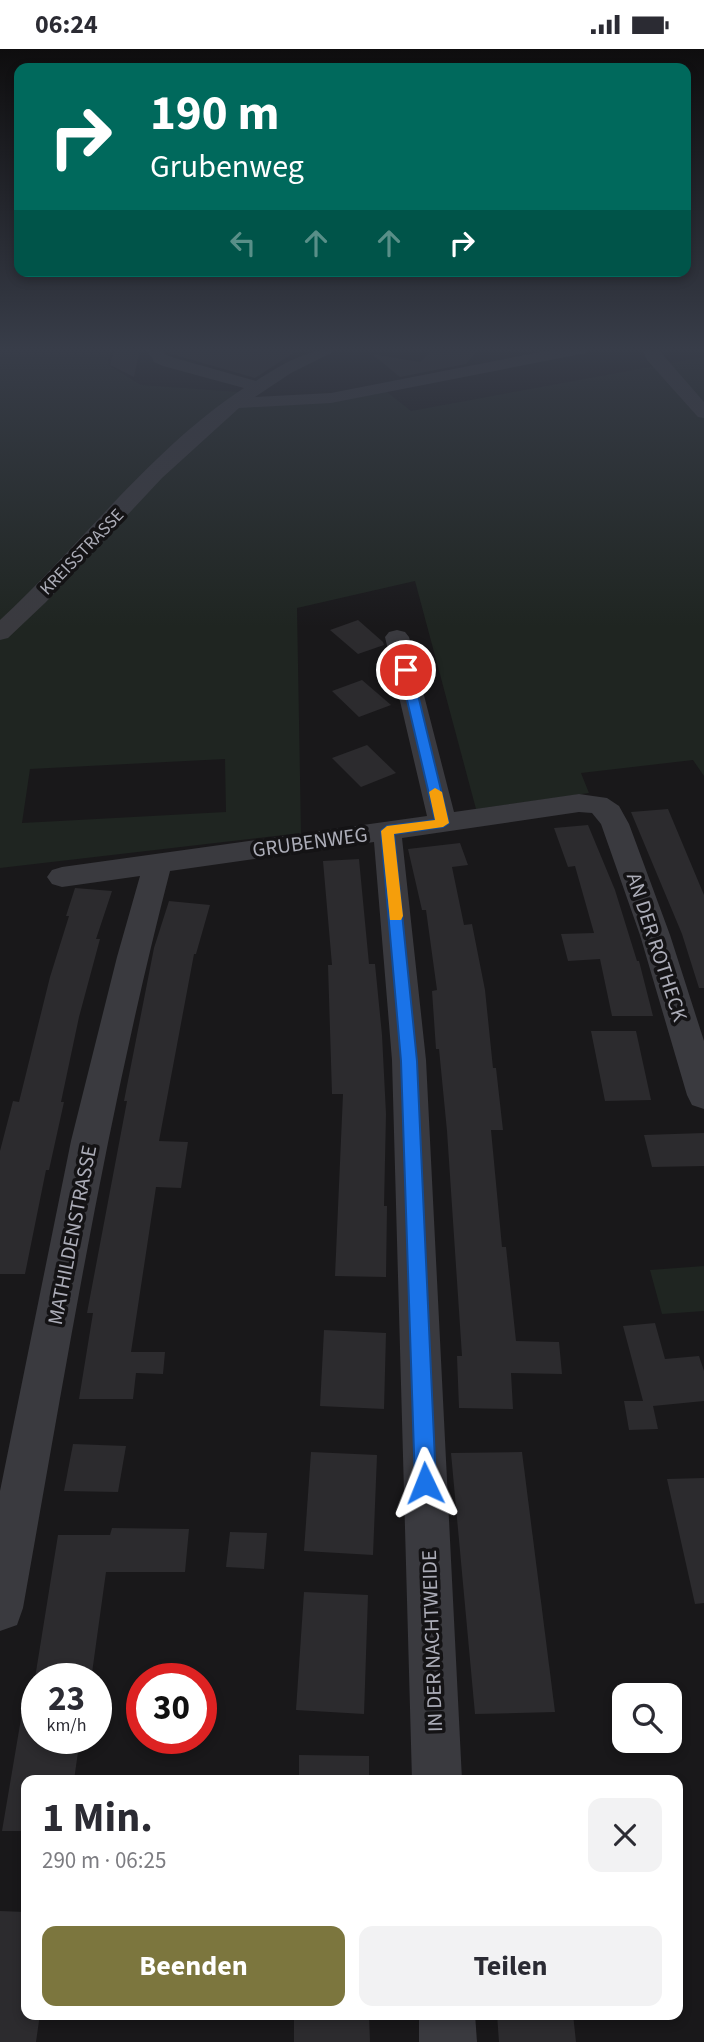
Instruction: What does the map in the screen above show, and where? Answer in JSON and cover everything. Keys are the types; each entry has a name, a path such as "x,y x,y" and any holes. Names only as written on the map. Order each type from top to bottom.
{"street":[{"name":"KREISSTRASSE","path":"0,633 30,607 91,540 191,441"},
{"path":"397,637 443,823"},
{"name":"GRUBENWEG","path":"62,877 579,803 599,803"},
{"name":"AN DER ROTHECK","path":"599,803 610,811 633,873 704,1095"},
{"name":"IN DER NACHTWEIDE","path":"387,831 409,1061 438,1775"},
{"name":"MATHILDENSTRASSE","path":"0,1608 100,1086 132,953 157,865"},
{"path":"447,2020 448,2042"}],"shaded area":[{"path":"0,441 704,441 704,776 693,760 581,773 589,793 476,809 415,581 297,608 301,833 0,868","holes":["225,759 226,812 22,823 30,769"]},
{"path":"704,1266 704,1311 662,1314 650,1270"}],"building":[{"path":"358,620 384,645 358,654 330,630"},
{"path":"362,680 391,705 359,717 332,691"},
{"path":"367,745 396,773 361,787 332,758"},
{"path":"668,809 704,895 704,988 699,988 682,934 631,812"},
{"path":"588,825 615,890 639,961 653,1016 612,1016 600,959 568,961 561,934 594,933 575,866 568,867 554,828"},
{"path":"460,843 468,865 452,867 464,925 472,924 485,990 503,1130 491,1130 502,1247 506,1247 516,1341 559,1342 562,1374 511,1373 513,1409 459,1408 457,1356 462,1356 447,1131 439,1049 436,1049 432,991 437,990 426,910 422,910 408,849"},
{"path":"359,859 369,964 375,964 382,1035 386,1114 386,1277 335,1276 343,1094 332,1094 328,965 332,965 323,861"},
{"path":"75,888 112,891 96,939 100,939 79,1017 61,1102 64,1102 49,1170 46,1170 25,1274 0,1274 0,1151 13,1101 19,1102"},
{"path":"169,901 210,905 194,954 159,1141 188,1142 181,1188 156,1187 131,1352 165,1352 163,1374 136,1373 133,1399 79,1399 93,1313 87,1313 127,1101 124,1101 154,948"},
{"path":"591,1031 636,1031 651,1100 605,1101"},
{"path":"704,1133 704,1166 652,1167 644,1135"},
{"path":"655,1323 665,1359 699,1356 704,1371 704,1401 653,1406 658,1429 629,1430 624,1401 643,1401 623,1326"},
{"path":"324,1330 386,1333 384,1409 320,1406"},
{"path":"73,1444 126,1446 118,1492 64,1491"},
{"path":"311,1452 377,1455 373,1555 304,1551"},
{"path":"522,1452 555,1712 475,1714 451,1453"},
{"path":"704,1478 704,1603 695,1604 667,1479"},
{"path":"112,1528 189,1529 185,1572 106,1572 93,1663 37,1663 58,1535 110,1535"},
{"path":"230,1532 267,1533 264,1569 226,1567"},
{"path":"304,1592 368,1595 364,1714 296,1710"},
{"path":"21,1719 21,1754 78,1754 75,1775 21,1775 21,1831 2,1831"},
{"path":"299,1755 369,1756 369,1775 299,1775"},
{"path":"0,1911 21,1912 21,2020 39,2020 36,2042 0,2042"},
{"path":"294,2020 369,2020 370,2042 294,2042"},
{"path":"497,2020 574,2020 576,2042 499,2042"}],"slow traffic":[{"path":"395,916 387,831 443,823 435,792"}],"route":[{"path":"406,670 443,823 387,831 409,1061 425,1483"}]}
